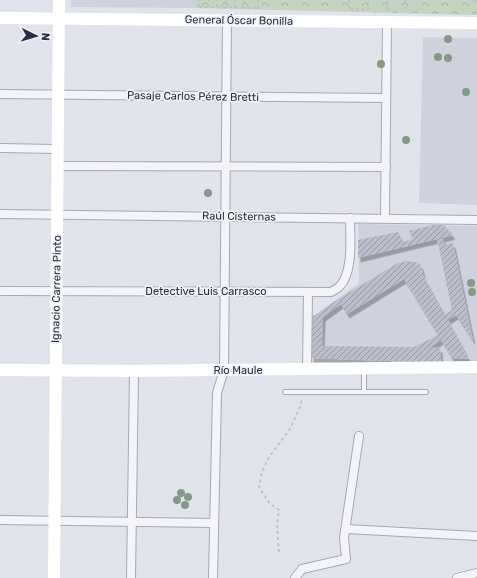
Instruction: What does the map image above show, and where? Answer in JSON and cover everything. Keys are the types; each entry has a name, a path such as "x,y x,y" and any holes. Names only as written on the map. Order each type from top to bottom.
{"street":[{"name":"Ignacio Carrera Pinto","path":"54,578 59,0"},
{"name":"General Óscar Bonilla","path":"0,18 227,20 387,16 477,23"},
{"path":"385,218 387,16"},
{"path":"213,578 217,393 224,370 227,20"},
{"name":"Pasaje Carlos Pérez Bretti","path":"0,94 386,98"},
{"path":"0,148 58,149"},
{"path":"58,166 386,167"},
{"name":"Raúl Cisternas","path":"0,214 477,220"},
{"name":"Detective Luis Carrasco","path":"0,291 331,292 340,287 346,276 351,256 350,218"},
{"path":"307,370 308,292"},
{"name":"Río Maule","path":"0,370 134,372 224,370 364,370 477,367"},
{"path":"131,578 134,372"},
{"path":"294,578 302,569 346,560 344,538 359,436"},
{"path":"0,520 214,522"},
{"path":"346,529 477,536"},
{"path":"461,577 477,573"}],"lane":[{"path":"364,370 364,392"},
{"path":"285,392 426,392"}],"path":[{"path":"208,0 208,7"},
{"path":"217,0 217,7"},
{"path":"226,0 226,8"},
{"path":"235,0 235,8"},
{"path":"244,0 244,8"},
{"path":"368,0 368,10"},
{"path":"387,0 387,16"},
{"path":"199,7 258,8"},
{"path":"279,552 277,524 279,510 270,504 259,487 262,472 269,457 290,429 300,408 303,393"}],"shaded area":[{"path":"71,0 195,0 195,8 71,7"},
{"path":"423,37 477,38 477,205 419,203"},
{"path":"358,224 477,226 477,364 311,358 311,318 359,283"}],"green space":[{"path":"195,0 477,0 477,15 195,8"}],"building":[{"path":"433,225 444,225 453,235 439,239 443,239 444,245 453,243 473,341 456,315 448,320 469,359 452,358 441,340 431,347 440,348 441,363 311,358 311,318 338,299 398,263 407,261 415,262 421,265 423,275 445,315 452,310 437,239 358,258 358,240 398,232 403,242 413,239 409,231","holes":["404,279 438,335 414,347 322,346 323,317 341,304 347,314"]}]}
